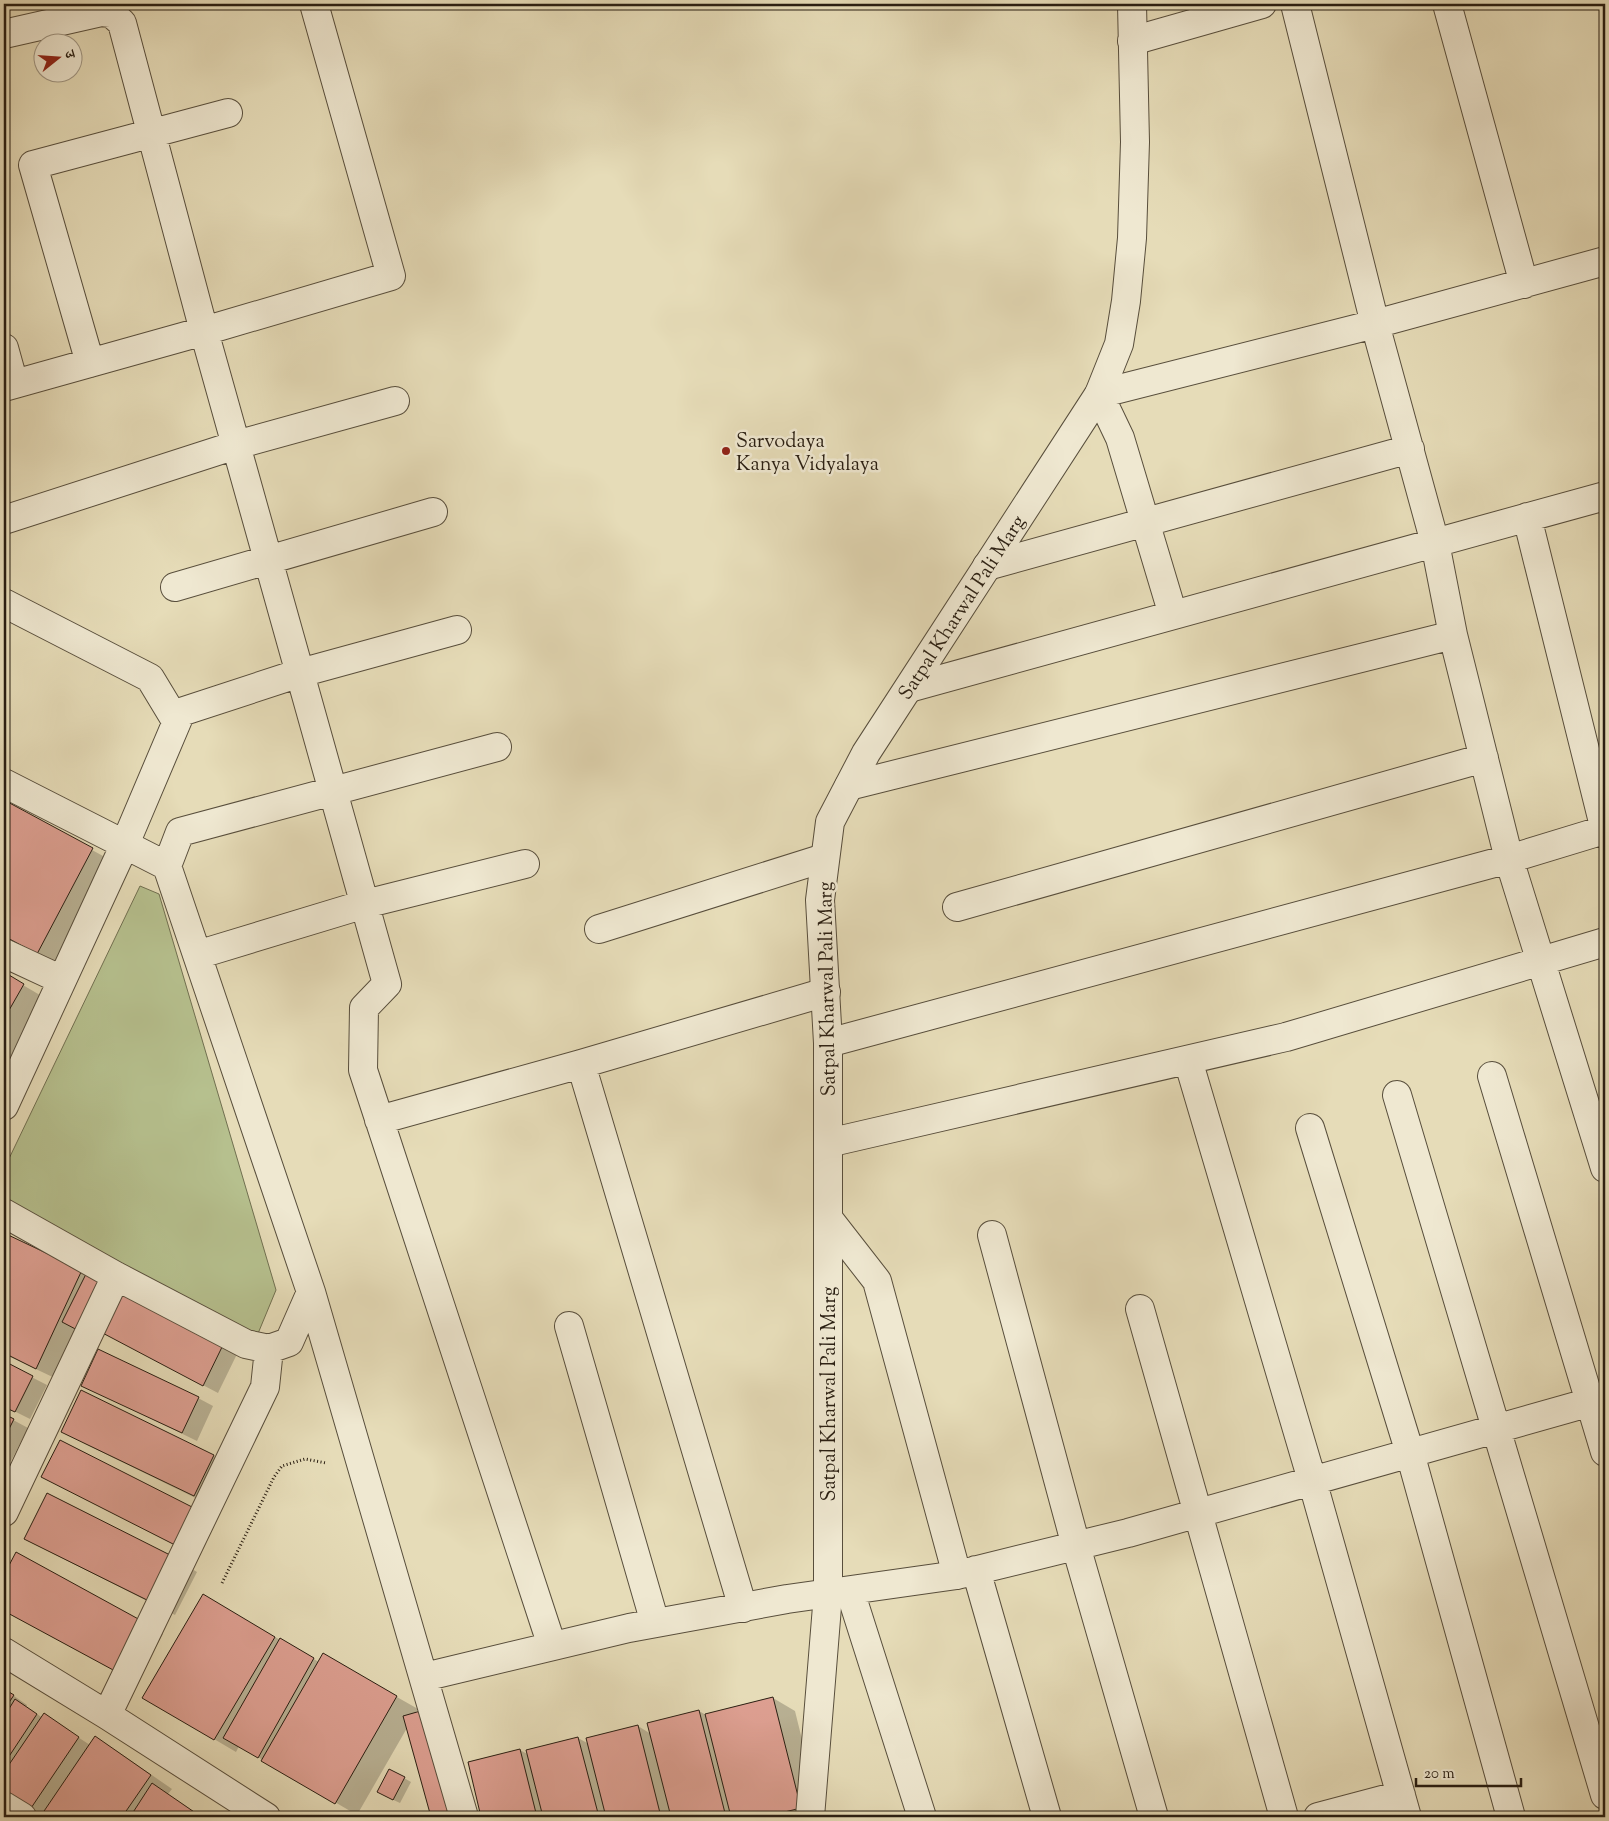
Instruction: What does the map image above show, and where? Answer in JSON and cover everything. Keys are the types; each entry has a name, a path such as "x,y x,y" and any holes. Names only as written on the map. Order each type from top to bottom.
{"street":[{"path":"4,348 9,385 204,331 391,276 314,4"},
{"name":"Satpal Kharwal Pali Marg","path":"810,1817 839,1592 828,1218 828,1043 820,900 830,822 866,753 1099,394 1119,344 1127,292 1132,238 1135,142 1132,4"},
{"path":"1132,41 1262,4"},
{"path":"1295,4 1375,324 1435,543 1453,635 1509,860 1605,1168"},
{"path":"1447,4 1524,284"},
{"path":"4,34 101,12 111,13 122,23 204,331 387,984 364,1008 363,1070 552,1646"},
{"path":"90,362 33,165 228,113"},
{"path":"1173,615 1120,438 1099,394 1375,324 1605,261"},
{"path":"4,520 236,445 395,401"},
{"path":"987,566 1410,449"},
{"path":"909,688 1605,496"},
{"path":"175,587 433,512"},
{"path":"828,1043 1509,860 1605,832 1527,518"},
{"path":"4,603 150,678 176,721"},
{"path":"4,1106 125,844 181,712 300,673 457,630"},
{"path":"849,786 1453,635"},
{"path":"464,1817 311,1292 167,866 180,832 497,747"},
{"path":"957,907 1484,758"},
{"path":"4,783 167,866"},
{"path":"599,929 824,858"},
{"path":"197,955 365,904 525,864"},
{"path":"828,1143 1286,1037 1605,942"},
{"path":"4,953 62,980"},
{"path":"379,1120 581,1064 826,992"},
{"path":"1188,1060 1312,1480 1404,1806 1318,1817"},
{"path":"581,1064 743,1608"},
{"path":"1492,1076 1598,1400 1605,1452"},
{"path":"1398,1095 1605,1795"},
{"path":"1310,1128 1410,1453 1510,1817"},
{"path":"4,1213 116,1276 246,1344 269,1349 288,1342 311,1292"},
{"path":"828,1218 877,1281 966,1573 1047,1817"},
{"path":"992,1235 1076,1546 1154,1817"},
{"path":"4,1512 116,1276"},
{"path":"1140,1309 1284,1817"},
{"path":"569,1326 655,1623"},
{"path":"107,1715 265,1388 269,1349"},
{"path":"424,1677 655,1623 787,1599 966,1573 1128,1533 1598,1400"},
{"path":"839,1592 922,1817"},
{"path":"4,1652 107,1715 266,1817"},
{"path":"4,1806 22,1817"}],"path":[{"path":"222,1583 274,1477 282,1466 305,1459 326,1463 331,1469"}],"green space":[{"path":"140,886 159,894 276,1290 252,1348 4,1209 4,1169"}],"building":[{"path":"4,800 93,848 37,954 4,936"},
{"path":"4,972 24,984 4,1019"},
{"path":"4,1233 82,1270 36,1369 4,1353"},
{"path":"86,1274 109,1285 85,1334 62,1322"},
{"path":"116,1289 223,1345 203,1386 95,1329"},
{"path":"98,1349 199,1397 182,1433 81,1386"},
{"path":"4,1361 33,1376 15,1412 4,1407"},
{"path":"81,1390 214,1455 194,1496 61,1432"},
{"path":"4,1414 14,1419 4,1439"},
{"path":"60,1440 194,1508 175,1545 41,1477"},
{"path":"47,1493 176,1558 153,1603 24,1539"},
{"path":"16,1552 142,1621 115,1671 4,1611 4,1575"},
{"path":"203,1594 275,1637 214,1740 142,1698"},
{"path":"280,1638 314,1658 258,1758 223,1738"},
{"path":"323,1653 397,1696 335,1804 261,1761"},
{"path":"4,1689 14,1695 4,1710"},
{"path":"773,1697 801,1808 764,1817 731,1817 705,1714"},
{"path":"15,1699 37,1714 4,1764 4,1717"},
{"path":"431,1708 462,1817 431,1817 403,1716"},
{"path":"699,1710 726,1817 671,1817 647,1723"},
{"path":"44,1713 79,1737 27,1814 4,1798 4,1772"},
{"path":"638,1725 661,1817 606,1817 586,1738"},
{"path":"95,1736 151,1775 122,1817 40,1817"},
{"path":"578,1737 599,1817 543,1817 526,1750"},
{"path":"520,1749 537,1817 481,1817 468,1762"},
{"path":"389,1769 405,1777 393,1800 377,1792"},
{"path":"152,1783 200,1816 130,1817"}],"place":[{"name":"Sarvodaya Kanya Vidyalaya","path":"726,451"}]}
